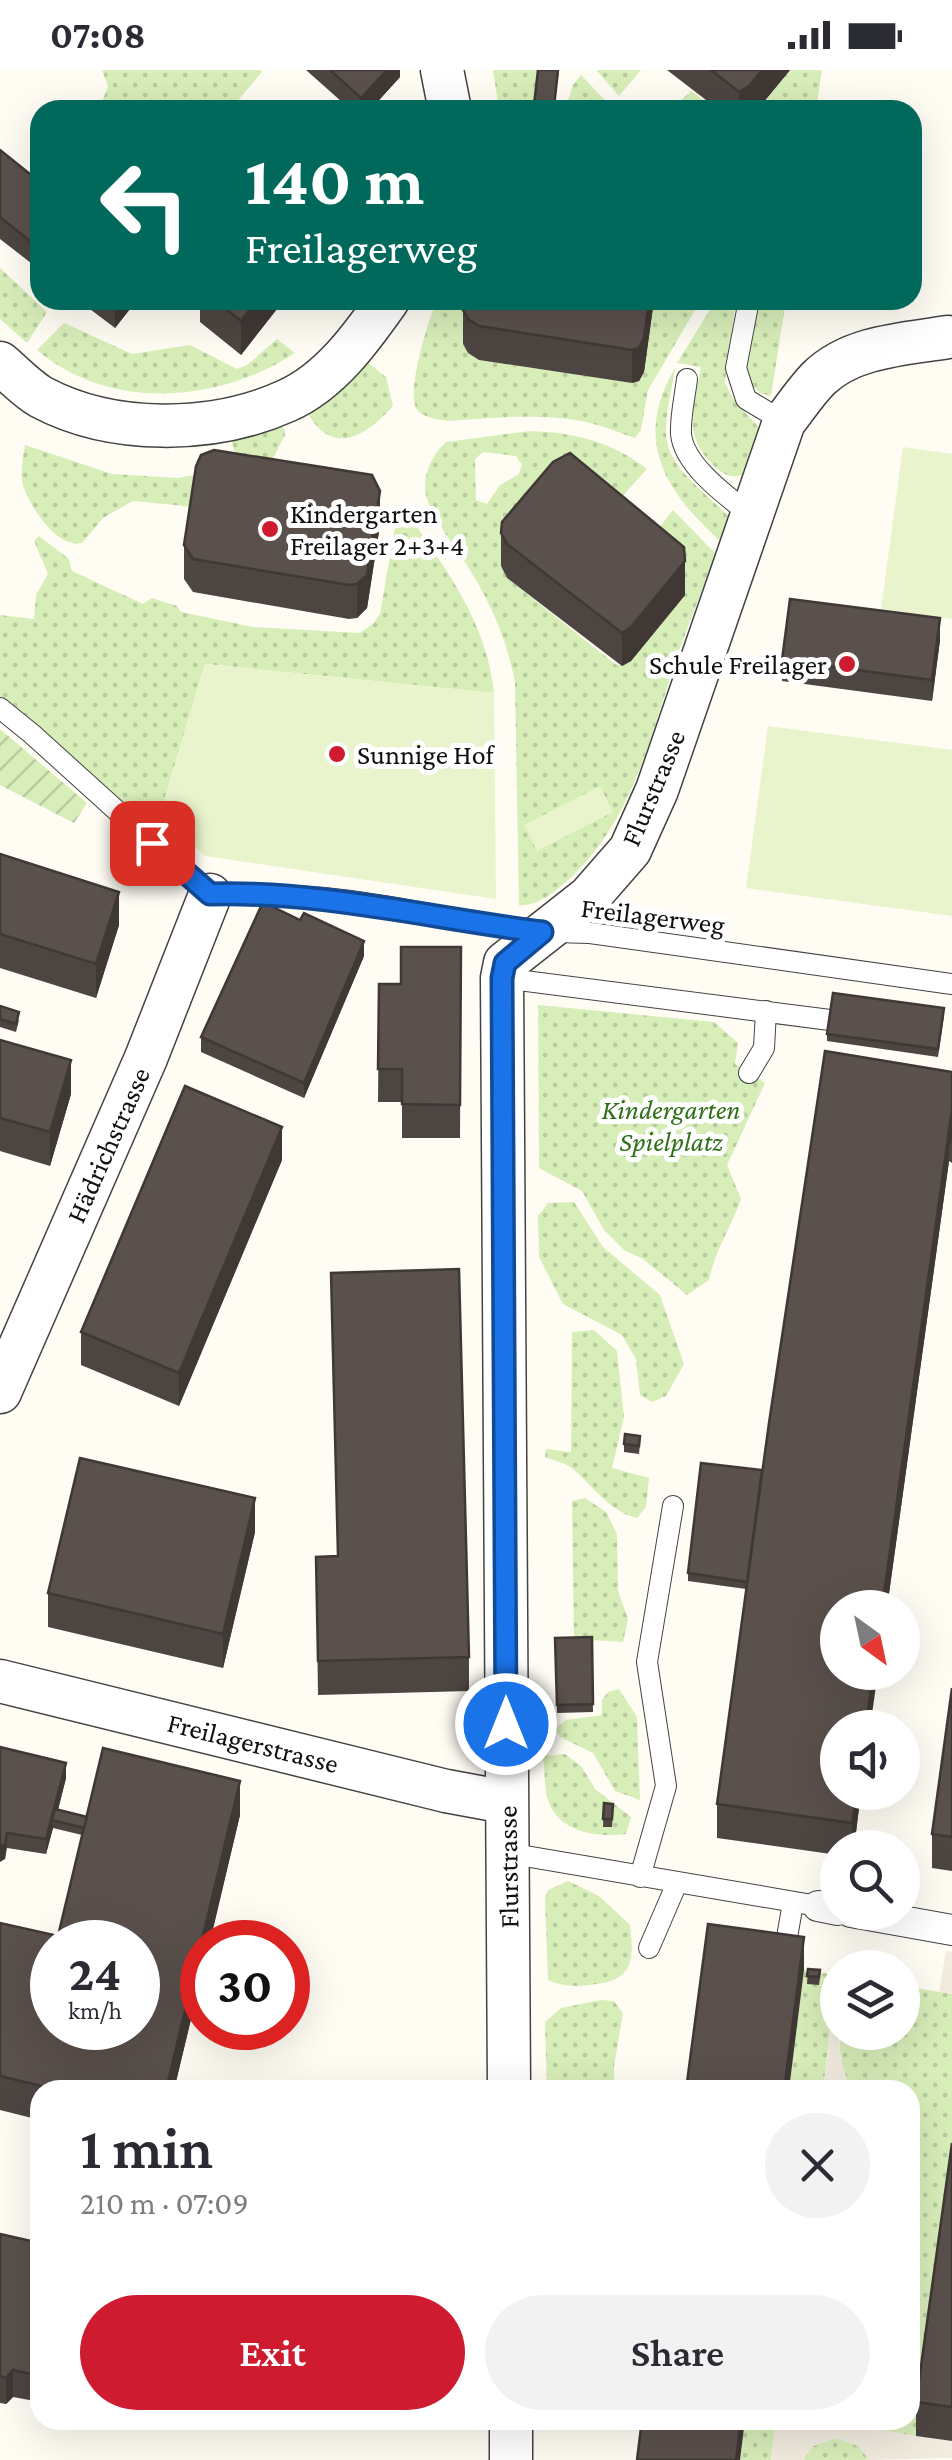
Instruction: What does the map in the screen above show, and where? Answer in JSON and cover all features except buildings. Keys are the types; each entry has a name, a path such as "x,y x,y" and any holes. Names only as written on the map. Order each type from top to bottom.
{"street":[{"path":"442,70 448,100"},
{"path":"0,363 40,396 97,418 148,424 216,423 288,401 356,345 381,310"},
{"name":"Flurstrasse","path":"510,2080 502,978 505,963 589,897 630,850 657,790 784,422 822,375 854,356 883,347 948,337"},
{"name":"Hädrichstrasse","path":"0,1392 146,1058 210,894"},
{"name":"Freilagerstrasse","path":"0,1681 446,1791 506,1802"},
{"path":"920,1924 952,1930"},
{"path":"511,2430 511,2460"}],"lane":[{"path":"746,310 736,368 746,399 784,422"},
{"path":"686,379 681,436 716,488 752,516"},
{"path":"0,708 210,894"},
{"name":"Freilagerweg","path":"210,894 259,893 384,906 446,919 542,932 590,932 952,984"},
{"path":"502,978 830,1020"},
{"path":"750,1074 764,1048 766,1011"},
{"path":"640,1876 666,1786 647,1662 673,1506"},
{"path":"508,1854 816,1907 782,1968"},
{"path":"649,1948 677,1883"}],"green space":[{"path":"102,70 262,72 238,100 103,100 108,86"},
{"path":"493,70 539,70 536,100 498,100"},
{"path":"596,70 641,70 619,96"},
{"path":"790,70 822,70 818,100 765,100"},
{"path":"581,75 605,100 568,100"},
{"path":"691,91 703,100 682,100"},
{"path":"0,268 30,296 30,310 47,312 27,343 0,319"},
{"path":"434,310 472,310 479,360 633,383 644,372 653,310 695,310 648,390 641,430 635,438 596,424 549,417 449,421 421,413 414,403 414,390"},
{"path":"710,310 735,310 725,382 732,397 760,429 743,475 727,475 718,469 697,443 692,420 701,367 677,363"},
{"path":"757,310 784,310 771,396 751,382 750,341"},
{"path":"64,323 132,354 190,345 237,369 277,339 295,353 265,370 199,390 165,394 131,391 97,384 66,370 37,350"},
{"path":"367,362 386,377 393,406 360,434 337,438 326,434 306,410"},
{"path":"675,368 667,415 668,444 680,468 729,517 720,541 683,502 661,462 656,418"},
{"path":"279,423 285,435 257,490 195,507 133,501 103,518 82,543 72,543 54,533 38,514 23,485 25,445 112,474 178,478 238,467 231,439"},
{"path":"530,431 562,434 606,445 647,469 605,515 501,566 507,578 615,664 622,666 631,661 685,595 684,581 644,547 673,510 716,554 625,803 589,858 566,882 532,904 519,905 515,682 511,665 489,603 434,515 425,491 429,467 446,442","holes":["483,452 516,456 522,465 519,474 500,485 487,504 476,500 475,459"]},
{"path":"903,447 952,454 952,619 881,609"},
{"path":"402,506 469,611 485,650 494,693 205,664 152,830 0,698 0,615 34,619 36,595 48,574 34,541 39,536 69,559 72,571 143,604 152,598 177,606 181,612 253,627 360,633 380,614 398,510"},
{"name":"Sunnige Hof","path":"205,664 494,693 496,899 205,856 160,814"},
{"path":"768,726 952,750 952,916 746,888"},
{"path":"0,729 87,803 74,823 0,785"},
{"path":"600,786 613,812 537,851 524,825"},
{"name":"Kindergarten Spielplatz","path":"538,1005 714,1022 738,1043 735,1064 765,1083 727,1165 741,1199 709,1280 687,1295 643,1259 624,1250 604,1230 582,1191 539,1168"},
{"path":"574,1202 603,1247 660,1295 684,1364 666,1396 652,1402 640,1395 636,1359 622,1335 563,1304 539,1257 538,1216 548,1203"},
{"path":"594,1330 617,1351 624,1417 612,1468 649,1478 646,1507 637,1518 610,1504 571,1468 545,1457 546,1449 571,1452 572,1332"},
{"path":"585,1498 606,1512 617,1534 618,1591 628,1619 623,1642 574,1639 572,1501"},
{"path":"619,1689 637,1717 640,1800 615,1791 593,1753 560,1737 555,1729 566,1720 602,1715 602,1700 608,1692"},
{"path":"565,1754 582,1767 595,1789 631,1817 626,1834 590,1833 558,1818 547,1796 543,1756"},
{"path":"568,1881 599,1896 630,1925 631,1957 618,1978 577,1986 548,1980 545,1899 548,1890"},
{"path":"804,1970 820,1972 820,2050 828,2050 824,2080 790,2080"},
{"path":"920,1989 952,1994 952,2177 920,2407 920,2080 847,2080 840,2050 920,2050"},
{"path":"614,2001 623,2013 614,2080 547,2080 545,2022 561,2008"},
{"path":"744,2430 775,2430 771,2460 740,2460"},
{"path":"879,2430 917,2430 916,2436"},
{"path":"836,2438 859,2446 869,2460 803,2460 813,2446"}],"shaded area":[{"path":"946,1951 952,1952 952,1994 939,1992"},
{"path":"828,2050 840,2050 848,2080 824,2080"},
{"path":"775,2430 879,2430 952,2441 952,2458 869,2460 859,2446 836,2438 813,2446 803,2460 771,2460"}],"place":[{"name":"Kindergarten Freilager 2+3+4","path":"270,529"},
{"name":"Schule Freilager","path":"847,664"},
{"name":"Sunnige Hof","path":"337,754"}],"route":[{"path":"152,843 210,894 259,893 384,906 542,932 505,963 502,978 506,1724"}]}
